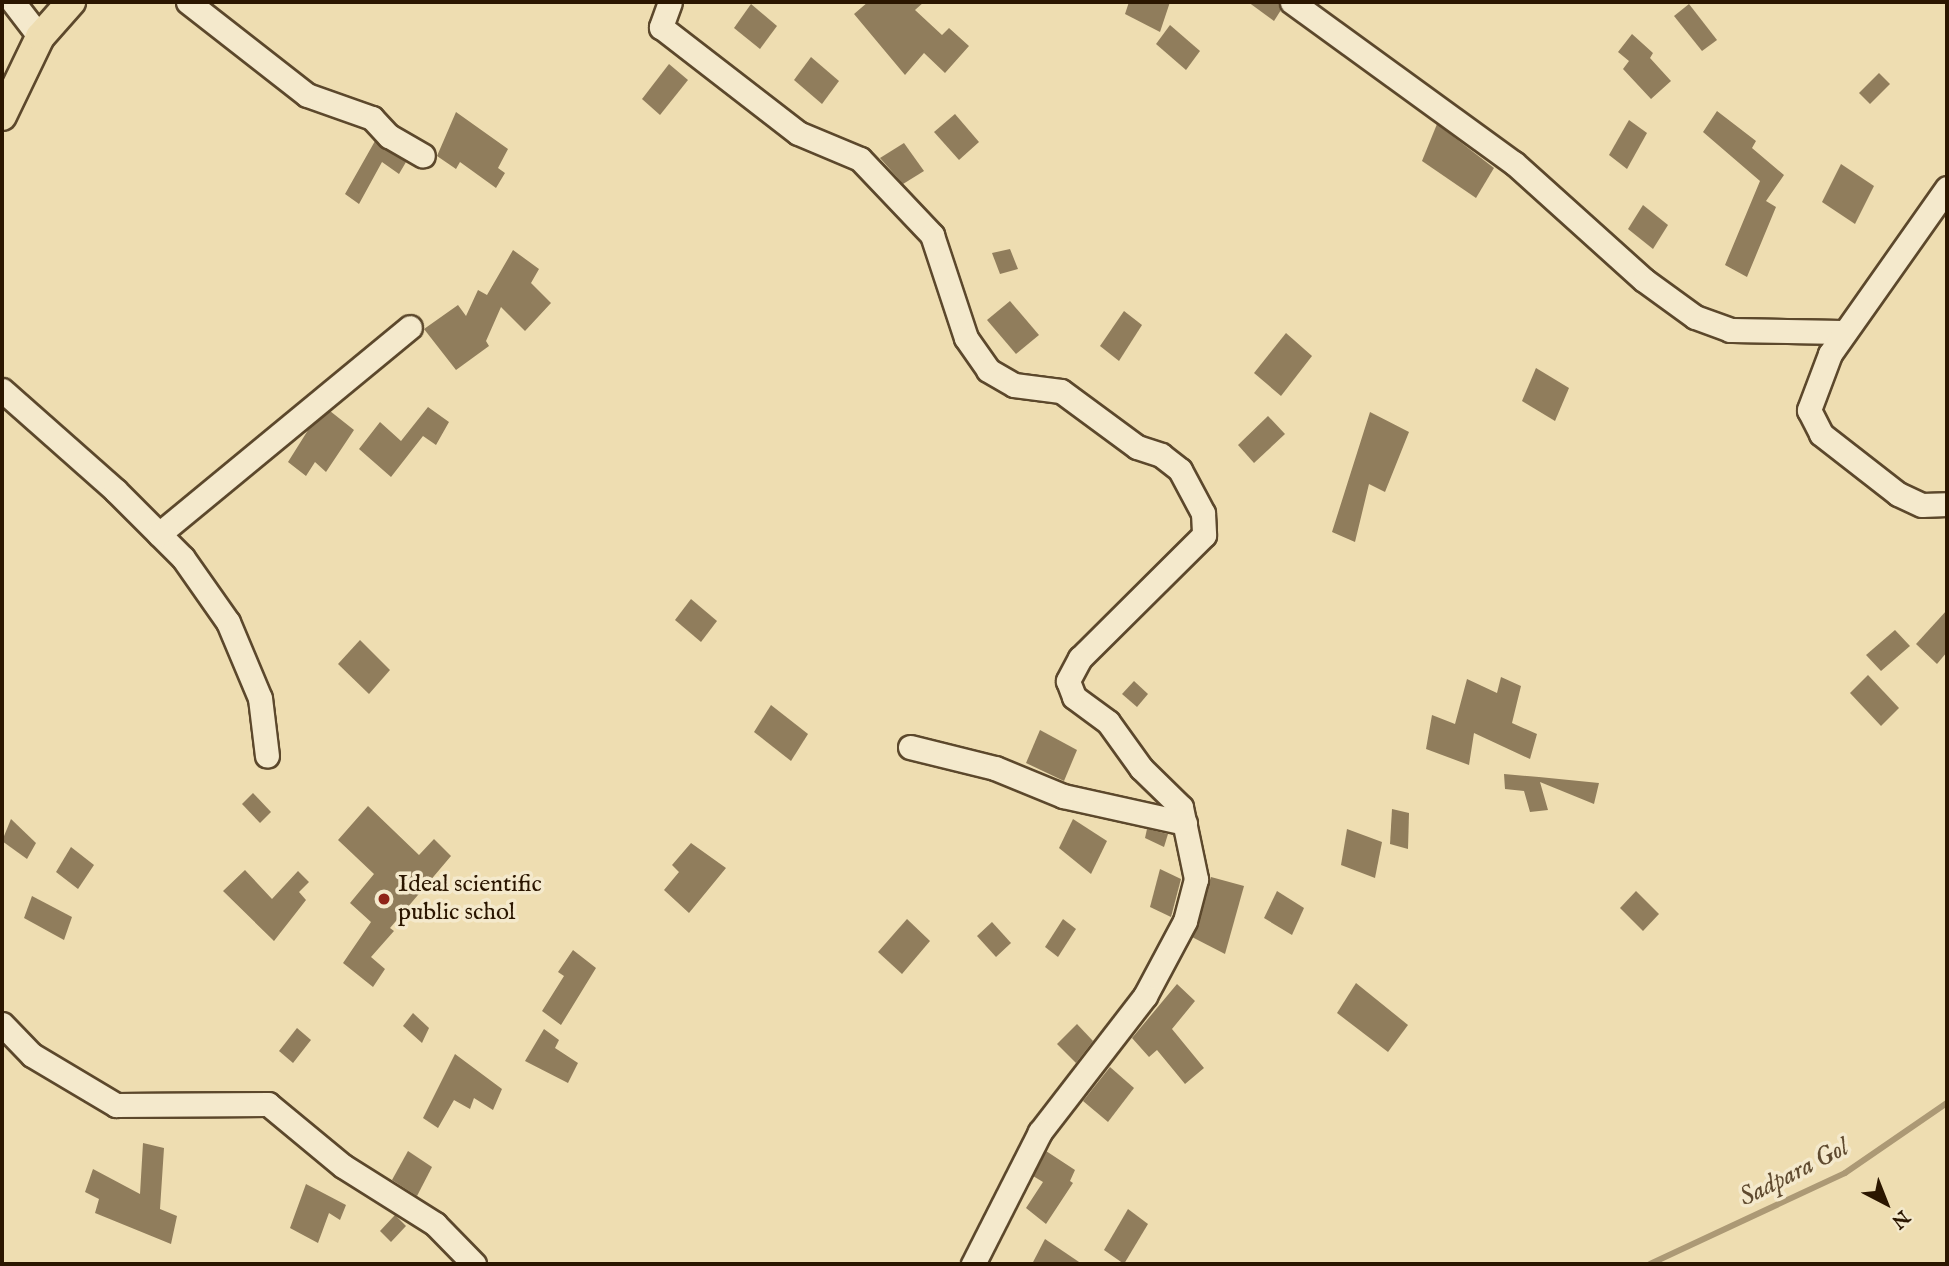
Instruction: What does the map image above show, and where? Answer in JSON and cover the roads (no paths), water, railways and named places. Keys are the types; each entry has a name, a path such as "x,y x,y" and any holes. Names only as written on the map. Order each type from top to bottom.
{"main road":[{"path":"2,116 40,37 71,2"}],"street":[{"path":"13,2 40,37"},
{"path":"188,2 307,94 372,118 389,136 423,156"},
{"path":"670,2 661,27 797,133 860,159 932,235 966,338 988,370 1014,385 1061,391 1076,399 1137,447 1161,455 1180,470 1197,497 1204,535 1080,658 1068,681 1074,697 1108,722 1141,768 1177,799 1185,823 1196,879 1185,921 1145,996 1040,1132 973,1264"},
{"path":"1292,2 1514,163 1644,280 1695,317 1730,330 1844,332"},
{"path":"1947,188 1844,332 1815,388 1809,410 1811,421 1898,494 1922,505 1947,504"},
{"path":"159,534 410,327"},
{"path":"2,390 183,558 228,622 260,698 267,756"},
{"path":"910,747 995,768 1063,796 1185,823"},
{"path":"2,1024 32,1055 116,1105 268,1104 343,1166 435,1224 474,1264"}],"waterway":[{"name":"Sadpara Gol","path":"1650,1264 1845,1173 1947,1103"}],"place":[{"name":"Ideal scientific public schol","path":"384,899"}]}
